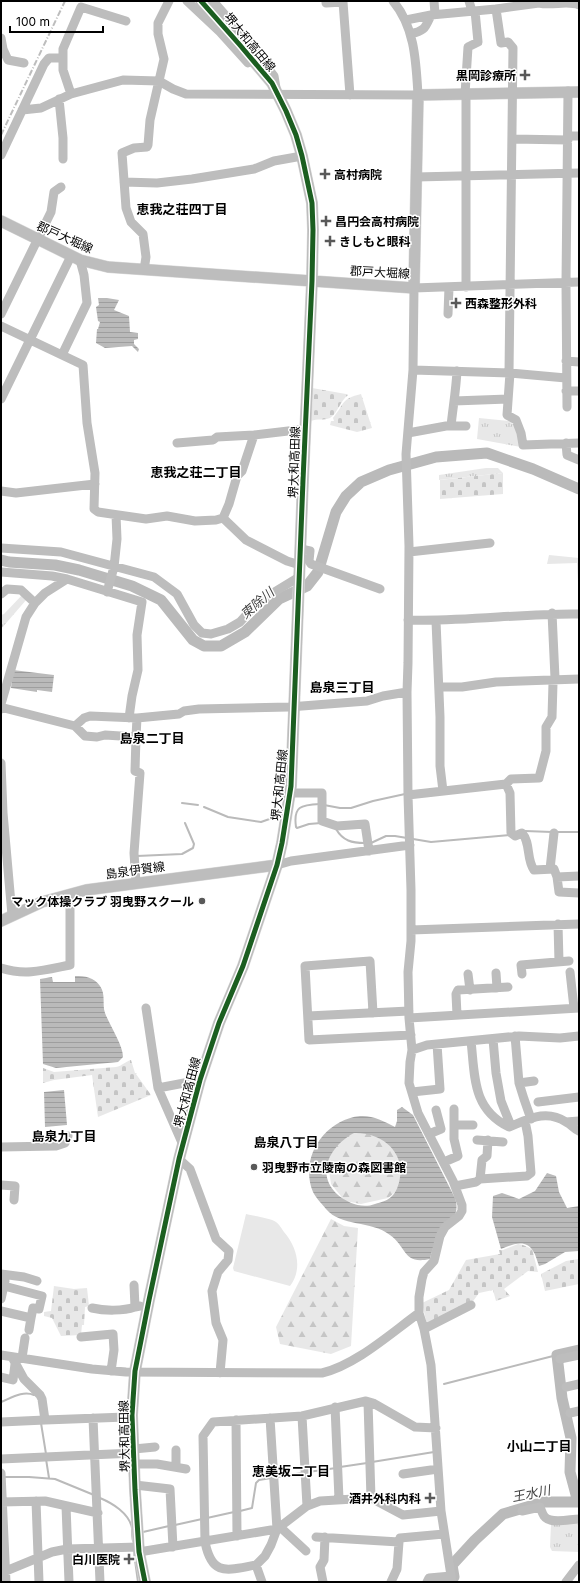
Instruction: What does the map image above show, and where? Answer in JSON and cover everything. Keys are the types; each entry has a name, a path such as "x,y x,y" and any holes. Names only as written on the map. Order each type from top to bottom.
{"main road":[{"name":"堺大和高田線","path":"145,1582 139,1549 135,1484 132,1415 135,1371 179,1159 200,1080 219,1023 243,966 277,865 282,843 290,793 299,579 306,565 300,549 312,281 312,203 296,135 278,94 272,84 240,44 201,1"},
{"path":"418,95 574,91"},
{"name":"郡戸大堀線","path":"2,225 38,239 76,258 108,267 414,288 418,95"},
{"name":"島泉伊賀線","path":"1,921 42,902 70,894 106,887 277,865"}],"street":[{"path":"144,270 146,257 143,234 131,222 127,210 122,153 134,148 147,147 148,145 150,120 164,59 158,34 158,23 169,1"},
{"path":"188,1 254,68 272,84"},
{"path":"213,1 239,31 274,76 278,94"},
{"path":"326,1 326,3 343,2 350,95"},
{"path":"22,110 41,108 71,94 123,80 159,81 186,94 418,95 416,66 410,34 406,20 393,1"},
{"path":"410,34 421,32 424,29 433,15 434,1"},
{"path":"466,287 466,94 468,47 478,42 474,11 469,1"},
{"path":"406,20 433,15 474,11 490,7 536,2 545,4 571,2 579,5"},
{"path":"71,94 63,70 63,48 81,7 126,21"},
{"path":"490,7 501,43 508,42 513,48 510,373 507,415 516,420 521,433 523,445 579,443"},
{"path":"1,38 3,49 8,60 24,63"},
{"path":"1,155 44,64 49,58 62,58"},
{"path":"567,407 566,282 568,173 569,138 574,91"},
{"path":"59,99 63,138 63,159"},
{"path":"513,139 569,138 579,136"},
{"path":"124,182 157,183 254,170 274,161 302,156"},
{"path":"416,177 579,173"},
{"path":"1,314 51,212 54,192 61,187"},
{"path":"1,399 30,339 76,258"},
{"path":"62,355 87,303 84,275 76,258"},
{"path":"427,1582 429,1578 452,1579 441,1511 431,1365 424,1328 419,1313 419,1297 424,1272 434,1261 440,1236 445,1227 459,1216 462,1211 462,1205 444,1162 418,1113 409,1084 412,1050 408,972 411,930 407,692 409,552 406,454 413,370 414,288 579,282"},
{"path":"448,314 449,287"},
{"path":"1,326 83,365 87,423 95,473 94,509 98,512 146,519 167,516 195,521 216,520 223,518"},
{"path":"566,361 579,362"},
{"path":"413,370 510,373 566,378"},
{"path":"451,426 456,394 457,371"},
{"path":"566,391 579,391"},
{"path":"454,401 508,399"},
{"path":"408,433 451,426 466,426"},
{"path":"177,443 213,440 217,437 254,435 305,429"},
{"path":"223,518 229,504 237,476 242,471 254,435"},
{"path":"566,443 567,455 579,460"},
{"path":"1,491 16,493 95,484"},
{"path":"107,591 114,567 117,539 116,515"},
{"path":"223,518 246,540 287,561 331,572 380,589"},
{"path":"409,552 490,543"},
{"path":"1,548 62,552 154,577 177,594 194,625 202,633 211,634 228,629 240,622 258,602 299,579"},
{"path":"1,572 52,576 142,602 137,635 138,670 132,696 136,737 135,771 140,773 134,853 136,883"},
{"path":"1,704 26,617 35,603 45,593 66,579"},
{"path":"1,594 7,589 21,590 27,593 35,603"},
{"path":"408,620 436,621 552,614 579,614"},
{"path":"408,795 506,784 511,779 539,778 546,751 546,727 552,717 552,683 554,680 552,614"},
{"path":"436,621 440,766 443,791"},
{"path":"439,687 496,682 579,679"},
{"path":"75,726 84,718 90,716 133,718 179,714 184,711 199,709 294,706 367,701 383,696 407,692"},
{"path":"1,709 4,708 75,726 85,736 136,737"},
{"path":"1,763 4,867 12,915"},
{"path":"506,784 510,793 511,833 515,836 522,833 526,838 530,864 534,870 554,870 557,876 559,892 579,893"},
{"path":"290,793 322,793 322,821 336,826 364,824 369,850"},
{"path":"550,869 554,833"},
{"path":"277,865 291,861 410,845"},
{"path":"557,876 579,876"},
{"path":"1,968 14,972 28,973 70,965 70,894"},
{"path":"558,924 559,962"},
{"path":"411,930 579,924"},
{"path":"373,1013 370,961 305,966 309,1040 411,1035"},
{"path":"522,974 521,965 569,961"},
{"path":"308,1016 373,1013 457,1015 576,1008 570,972"},
{"path":"496,973 497,988"},
{"path":"468,974 470,990"},
{"path":"457,1015 456,994 458,990 508,987"},
{"path":"146,1008 158,1088 183,1144"},
{"path":"412,1050 427,1045 515,1036 560,1038 579,1036"},
{"path":"455,1186 476,1182 480,1179 527,1176 530,1173 528,1120 519,1083 515,1036"},
{"path":"493,1038 499,1094 511,1126"},
{"path":"471,1040 478,1094 489,1114 501,1123 511,1126 543,1114 566,1122 579,1131"},
{"path":"412,1092 440,1089 437,1044"},
{"path":"158,1088 200,1080"},
{"path":"519,1083 534,1081"},
{"path":"538,1102 579,1097"},
{"path":"444,1162 458,1156 454,1139 454,1109"},
{"path":"429,1134 441,1129 436,1110"},
{"path":"566,1122 579,1121"},
{"path":"454,1125 473,1125"},
{"path":"1,1148 56,1146 65,1143 68,1136"},
{"path":"477,1140 503,1142"},
{"path":"480,1179 482,1160 487,1156 488,1140"},
{"path":"179,1159 190,1168 216,1239 229,1251 228,1260 218,1272 212,1291 216,1323 223,1340 220,1373"},
{"path":"14,1200 15,1176"},
{"path":"1,1185 15,1186"},
{"path":"1,1299 4,1286 4,1274 24,1277 37,1281"},
{"path":"134,1285 136,1307"},
{"path":"1,1378 13,1380 16,1359 27,1334 33,1308 39,1309 42,1296 4,1286"},
{"path":"424,1328 471,1305"},
{"path":"92,1308 110,1310 141,1306 147,1309"},
{"path":"1,1311 31,1318"},
{"path":"1,1355 16,1359 111,1371 322,1373 334,1370 353,1360 419,1313"},
{"path":"81,1337 113,1334 114,1350 111,1371"},
{"path":"560,1359 579,1355"},
{"path":"16,1359 24,1379 40,1395 42,1400 42,1420"},
{"path":"566,1387 579,1384"},
{"path":"436,1428 415,1428 374,1403 368,1402 302,1416 213,1422 203,1436 205,1542 210,1558 219,1568 226,1571 256,1565 265,1556 279,1528 307,1506 320,1501 371,1498 403,1515 441,1511"},
{"path":"368,1402 371,1498"},
{"path":"335,1408 339,1499"},
{"path":"1,1422 126,1417 132,1415"},
{"path":"302,1416 307,1506"},
{"path":"93,1418 100,1548 100,1582"},
{"path":"270,1418 279,1528 306,1551"},
{"path":"236,1420 237,1536"},
{"path":"1,1459 134,1455 155,1447"},
{"path":"176,1450 176,1466"},
{"path":"134,1455 157,1464 176,1466 186,1469"},
{"path":"403,1474 438,1469"},
{"path":"1,1474 3,1572 6,1582"},
{"path":"135,1484 170,1489 173,1546"},
{"path":"2,1502 36,1501 98,1513"},
{"path":"36,1501 39,1582"},
{"path":"66,1506 69,1582"},
{"path":"522,1512 540,1507 544,1517 548,1520 579,1519"},
{"path":"3,1572 52,1552 100,1548 139,1549 173,1546 205,1542 279,1528"},
{"path":"391,1582 397,1569 398,1542 400,1538 444,1534"},
{"path":"323,1582 320,1567 324,1560 320,1537 398,1542"},
{"path":"256,1565 262,1582"},
{"path":"566,1582 579,1565"}],"green space":[{"path":"312,388 348,395 333,416 330,418 311,421"},
{"path":"361,394 372,428 357,432 330,425 331,421 334,421 333,418 344,402"},
{"path":"479,418 509,421 516,427 521,447 477,439"},
{"path":"486,468 498,468 503,473 439,480 439,475"},
{"path":"503,473 503,494 440,499 440,480"},
{"path":"549,555 579,558 579,602 577,563 547,564"},
{"path":"23,594 27,599 1,629 1,615 4,614"},
{"path":"131,1060 135,1073 137,1073 136,1074 151,1095 98,1117 92,1075 43,1083 43,1068 54,1072 116,1067"},
{"path":"360,1130 394,1143 404,1162 399,1189 388,1198 361,1204 345,1201 331,1184 327,1157 343,1137"},
{"path":"246,1214 274,1221 289,1238 297,1258 296,1272 290,1286 234,1271 233,1268"},
{"path":"331,1219 344,1226 358,1228 351,1346 331,1354 280,1344 276,1327"},
{"path":"518,1244 532,1249 538,1272 528,1271 504,1289 510,1296 496,1301 493,1290 479,1293 471,1304 427,1325 422,1303 449,1290 466,1260 500,1254 499,1250 503,1250"},
{"path":"579,1259 579,1284 545,1291 541,1274 566,1261"},
{"path":"54,1286 74,1289 87,1288 89,1306 85,1307 84,1325 82,1325 81,1335 61,1336 52,1318 44,1316 44,1312 51,1311"},
{"path":"579,1521 579,1552 552,1551 550,1547 551,1524"}],"shaded area":[{"path":"98,298 119,300 114,310 129,316 130,332 138,333 138,339 134,340 134,344 139,349 138,352 132,346 105,348 96,343 97,329 100,322 98,321 96,307 99,305"},
{"path":"13,670 54,675 52,692 37,690 37,692 11,688"},
{"path":"75,976 92,979 98,983 102,989 105,1013 119,1041 122,1052 123,1057 118,1062 56,1068 43,1064 40,979 52,977 53,982 75,982"},
{"path":"64,1090 67,1125 45,1127 44,1092"},
{"path":"402,1107 413,1115 455,1198 456,1212 454,1217 438,1237 430,1259 421,1260 410,1257 390,1235 382,1230 340,1219 332,1215 317,1199 313,1192 310,1179 309,1166 312,1154 326,1133 336,1125 347,1119 360,1116 369,1116 395,1127 397,1121 397,1110","holes":["354,1133 364,1133 381,1139 388,1144 394,1151 400,1167 399,1182 393,1195 384,1201 365,1206 351,1203 338,1195 331,1187 327,1178 326,1169 328,1161 338,1145"]},
{"path":"547,1173 556,1176 559,1192 567,1208 579,1206 579,1251 565,1252 539,1266 536,1256 530,1247 526,1245 518,1244 501,1249 492,1217 493,1196 502,1193 519,1199 535,1191"}],"waterway":[{"name":"東除川","path":"1,560 9,562 55,565 79,570 132,586 161,600 193,640 204,646 221,646 245,632 279,599 307,586 318,572 336,512 346,496 361,482 389,470 436,457 487,453 533,469 579,489"},
{"path":"324,805 340,808 351,808 373,801 405,794"},
{"path":"182,803 198,805"},
{"path":"320,804 303,806 297,811 295,820 297,828 309,824 321,823"},
{"path":"204,807 228,817 261,822 278,816"},
{"path":"137,856 182,854 193,848 194,844 185,823"},
{"path":"336,829 345,839 365,843"},
{"path":"525,831 552,832"},
{"path":"556,832 579,832"},
{"path":"413,839 431,842 510,835"},
{"path":"371,843 386,836 407,838"},
{"name":"王水川","path":"454,1577 452,1565 475,1540 503,1514 544,1502 578,1502 570,1472 571,1438 562,1398 557,1355 579,1350"},
{"path":"444,1384 557,1355"},
{"path":"1,1402 21,1394 26,1393 34,1395"},
{"path":"41,1423 46,1454"},
{"path":"372,1462 434,1452"},
{"path":"46,1459 49,1478"},
{"path":"340,1467 367,1463"},
{"path":"308,1472 336,1468"},
{"path":"277,1477 302,1473"},
{"path":"4,1477 55,1479 94,1495"},
{"path":"240,1511 252,1508 256,1483 259,1480 271,1478"},
{"path":"100,1498 124,1513 132,1528 133,1541"},
{"path":"207,1518 234,1512"},
{"path":"175,1525 202,1519"},
{"path":"143,1532 169,1526"},
{"path":"134,1553 138,1582"}],"railway":[{"path":"1,135 65,1"}],"cycle path":[{"path":"145,1582 139,1552 135,1490 132,1415 135,1371 179,1159 200,1080 219,1023 243,966 277,865 291,786 312,281 312,203 296,135 272,83 201,1"}],"place":[{"name":"黒岡診療所","path":"525,75"},
{"name":"高村病院","path":"325,174"},
{"name":"昌円会高村病院","path":"326,221"},
{"name":"きしもと眼科","path":"330,241"},
{"name":"西森整形外科","path":"456,303"},
{"name":"マック体操クラブ 羽曳野スクール","path":"202,901"},
{"name":"羽曳野市立陵南の森図書館","path":"254,1167"},
{"name":"酒井外科内科","path":"430,1498"},
{"name":"白川医院","path":"129,1559"}],"district":[{"name":"恵我之荘四丁目","path":"182,209"},
{"name":"恵我之荘二丁目","path":"196,472"},
{"name":"島泉三丁目","path":"342,687"},
{"name":"島泉二丁目","path":"152,738"},
{"name":"島泉九丁目","path":"64,1136"},
{"name":"島泉八丁目","path":"286,1142"},
{"name":"小山二丁目","path":"539,1446"},
{"name":"恵美坂二丁目","path":"291,1471"}]}
